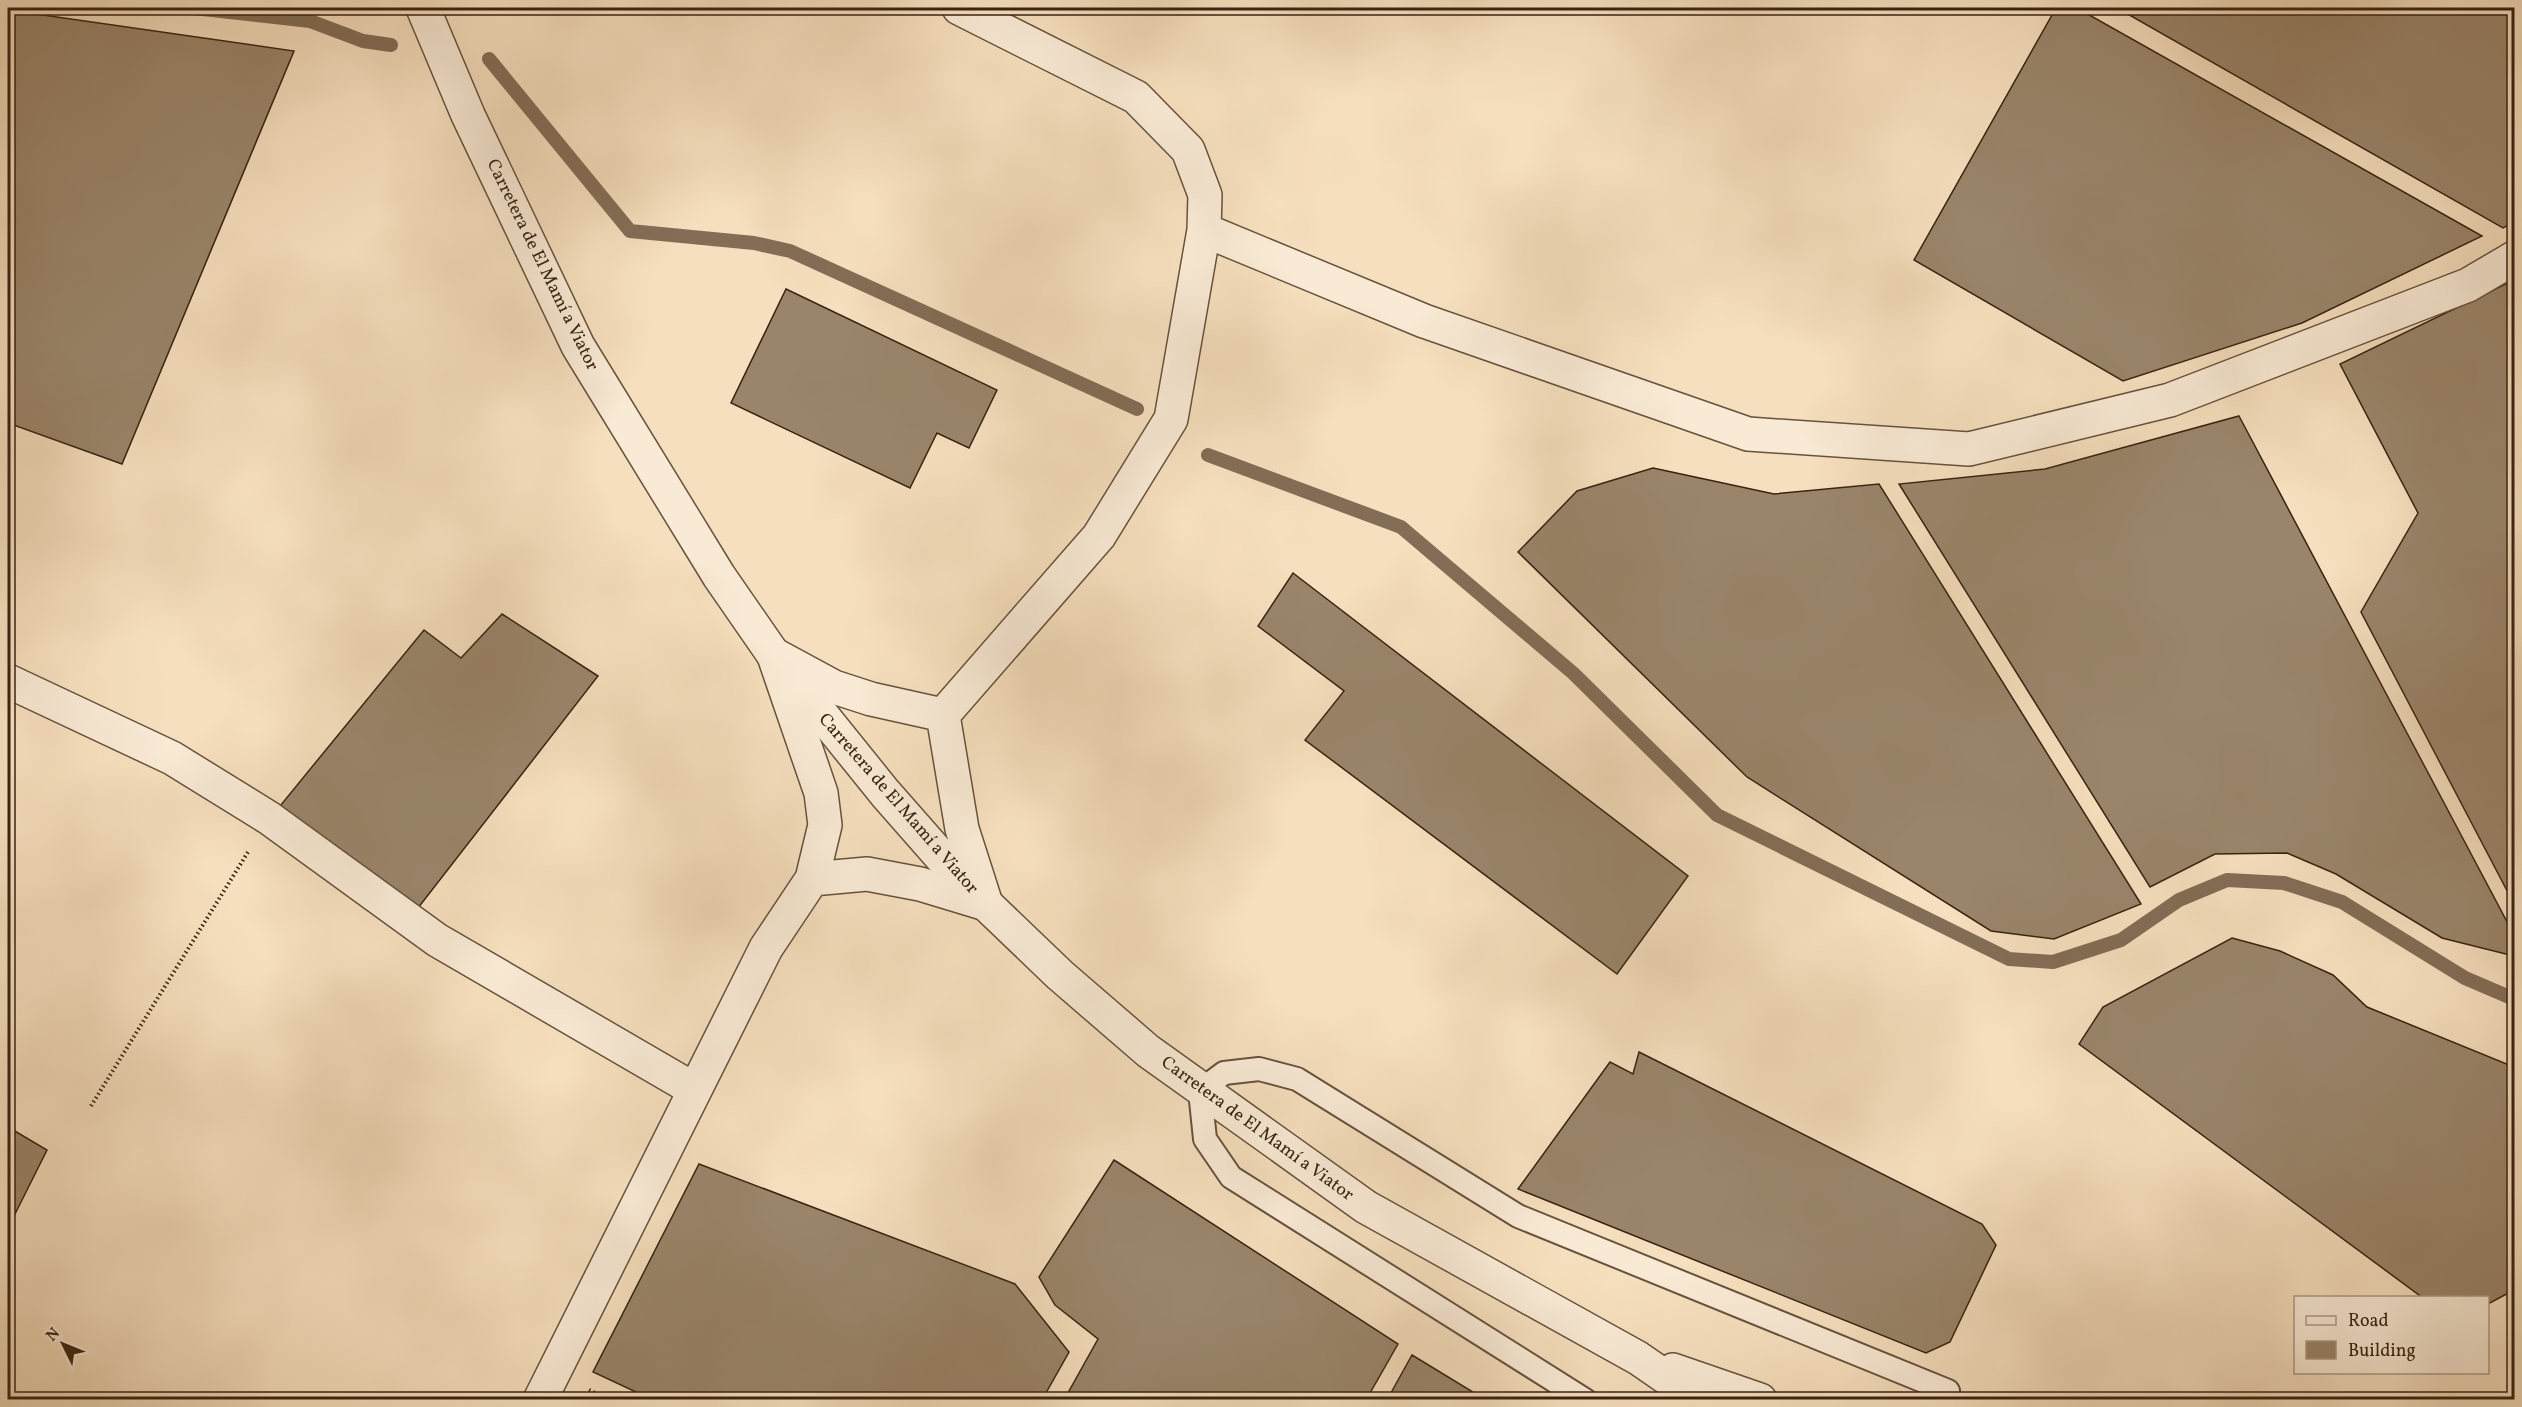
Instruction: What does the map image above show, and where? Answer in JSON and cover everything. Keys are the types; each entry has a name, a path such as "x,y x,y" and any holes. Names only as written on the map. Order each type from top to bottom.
{"street":[{"name":"Carretera de El Mamí a Viator","path":"423,8 468,115 578,346 719,576 773,654 885,793 964,884 1060,975 1148,1051 1200,1091 1366,1207 1638,1358"},
{"path":"943,715 1099,536 1171,418 1204,230 1205,195 1188,150 1136,97 959,8"},
{"path":"1204,230 1424,321 1748,434 1969,448 2170,400 2468,285 2514,258"},
{"path":"773,654 834,687 871,699 943,715"},
{"path":"540,1400 766,948 812,879 825,825 821,793 773,654"},
{"path":"8,681 172,758 269,818 437,940 695,1090"},
{"path":"943,715 963,829 986,904"},
{"path":"812,879 867,874 920,884 986,904"},
{"path":"1638,1358 1699,1400"},
{"path":"1638,1358 1760,1400"}],"lane":[{"path":"1585,1400 1232,1177 1205,1139 1200,1091 1224,1073 1259,1069 1297,1079 1518,1216 1948,1390"}],"path":[{"path":"91,1106 269,818"}],"building":[{"path":"2056,8 2077,8 2482,236 2302,323 2123,381 1914,260"},
{"path":"2117,8 2514,8 2514,222 2503,228"},
{"path":"8,10 294,51 122,464 8,423"},
{"path":"2514,280 2514,904 2361,612 2418,513 2340,364"},
{"path":"786,289 997,390 969,448 937,433 910,488 731,403"},
{"path":"2239,416 2514,935 2514,956 2442,938 2336,874 2287,853 2215,854 2150,887 1899,484 2045,469"},
{"path":"1653,468 1774,494 1879,484 2141,904 2054,939 1991,931 1747,777 1518,552 1577,491"},
{"path":"1293,573 1688,876 1617,974 1305,740 1344,691 1258,626"},
{"path":"502,614 598,676 418,908 280,806 424,630 461,658"},
{"path":"2232,938 2280,951 2333,975 2367,1007 2514,1067 2514,1290 2489,1303 2489,1296 2420,1296 2079,1044 2103,1007"},
{"path":"1639,1052 1982,1224 1996,1245 1950,1342 1926,1353 1518,1189 1610,1062 1633,1074"},
{"path":"8,1127 47,1150 8,1228"},
{"path":"1114,1160 1398,1344 1366,1400 1064,1400 1098,1339 1055,1305 1039,1277"},
{"path":"699,1164 1015,1284 1069,1352 1042,1400 653,1400 593,1372"},
{"path":"1412,1355 1486,1400 1387,1400"}],"waterway":[{"path":"194,8 310,21 363,41 391,45"},
{"path":"489,59 630,231 754,243 790,251 1137,409"},
{"path":"1208,455 1401,527 1573,673 1717,815 2009,959 2053,962 2121,940 2179,900 2227,880 2284,883 2342,902 2465,978 2514,999"}]}
